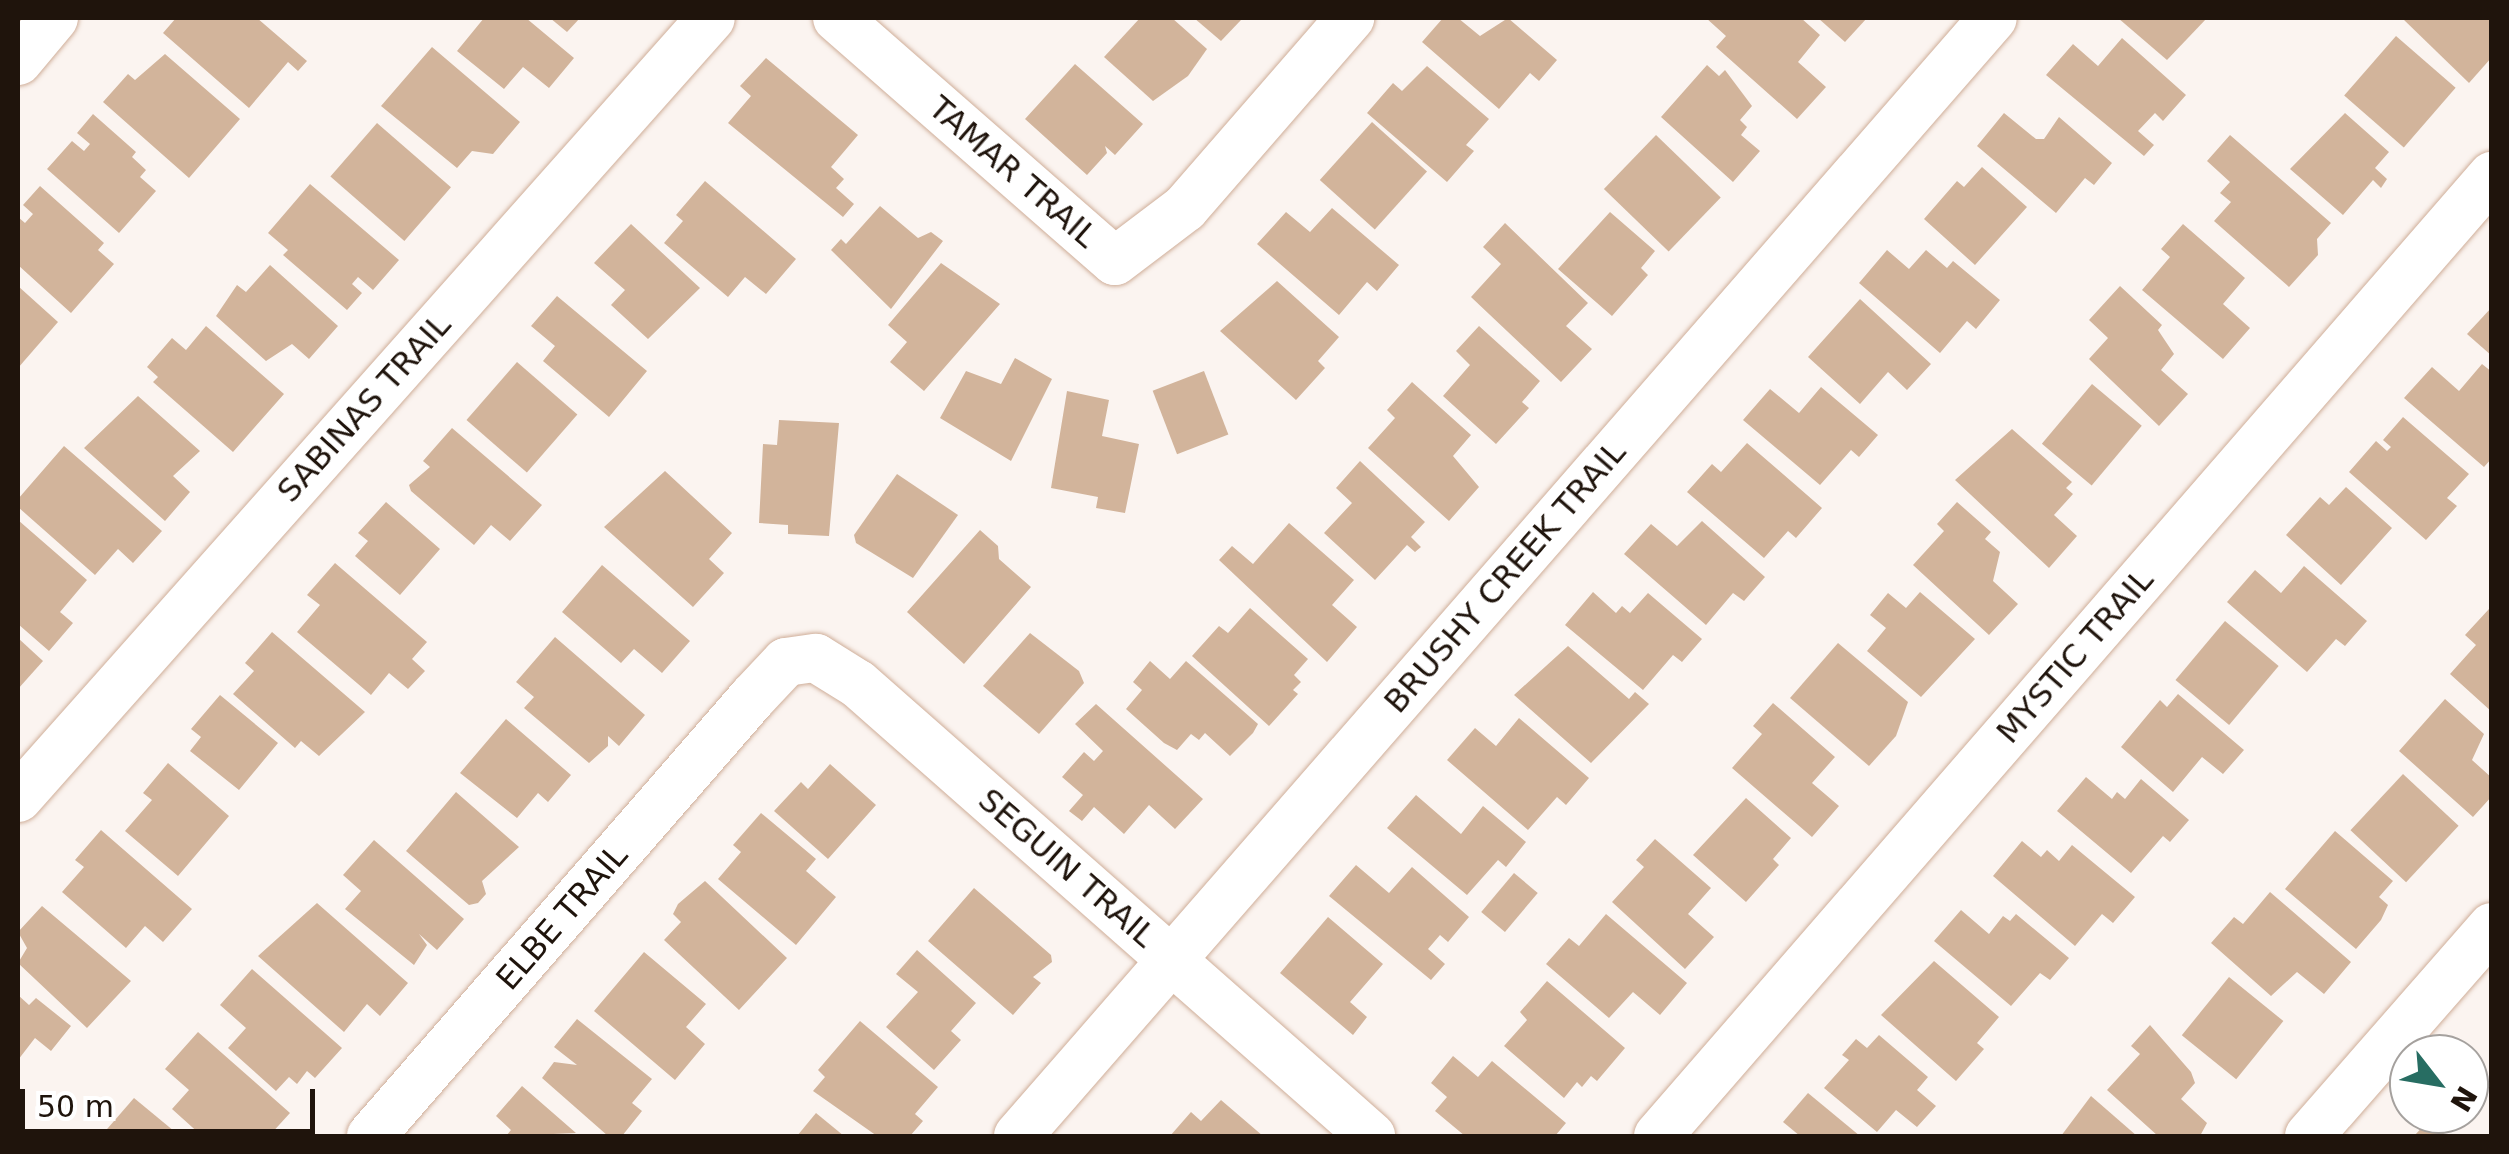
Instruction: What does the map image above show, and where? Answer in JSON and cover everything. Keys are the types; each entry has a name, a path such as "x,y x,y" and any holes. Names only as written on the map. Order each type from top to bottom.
{"street":[{"path":"18,61 54,18"},
{"name":"SABINAS TRAIL","path":"18,798 711,18"},
{"name":"TAMAR TRAIL","path":"837,18 1115,260 1184,208 1350,18"},
{"name":"BRUSHY CREEK TRAIL","path":"1018,1136 1992,18"},
{"name":"MYSTIC TRAIL","path":"1658,1136 2492,176"},
{"name":"SEGUIN TRAIL","path":"753,697 786,662 816,658 858,684 1371,1136"},
{"name":"ELBE TRAIL","path":"372,1136 753,697"},
{"path":"2309,1136 2492,927"}],"building":[{"path":"176,18 257,18 307,61 298,71 288,62 249,108 163,33"},
{"path":"484,18 526,18 574,58 549,88 523,67 504,89 457,51"},
{"path":"550,18 580,18 567,32"},
{"path":"1140,18 1172,18 1207,49 1188,76 1153,101 1104,57"},
{"path":"1194,18 1239,18 1241,20 1221,41"},
{"path":"1443,18 1458,18 1480,36 1508,18 1557,60 1539,81 1530,73 1499,109 1422,42"},
{"path":"1706,18 1801,18 1820,35 1798,62 1826,87 1797,119 1716,47 1726,36"},
{"path":"1818,18 1867,18 1845,42"},
{"path":"2118,18 2207,18 2167,60"},
{"path":"2402,18 2492,18 2492,57 2469,83"},
{"path":"2396,36 2456,88 2404,147 2344,96"},
{"path":"2122,38 2186,95 2163,121 2155,113 2138,131 2154,145 2144,156 2046,75 2073,44 2098,66"},
{"path":"432,47 520,122 493,154 472,151 457,168 381,106"},
{"path":"165,54 240,119 189,178 103,102 128,74 135,80"},
{"path":"766,58 858,135 831,167 844,179 836,188 854,204 843,217 728,123 751,96 740,86"},
{"path":"1075,64 1143,124 1115,155 1105,146 1107,153 1087,175 1025,119"},
{"path":"1707,65 1719,76 1725,70 1752,106 1740,120 1747,127 1741,135 1760,151 1733,182 1661,117"},
{"path":"1427,66 1489,119 1466,145 1474,151 1447,182 1367,113 1393,83 1402,91"},
{"path":"2004,113 2036,139 2044,139 2059,117 2112,163 2094,185 2085,178 2056,213 1977,146"},
{"path":"2345,113 2389,152 2375,168 2387,179 2381,188 2373,180 2343,215 2290,169"},
{"path":"93,114 136,152 132,157 146,170 140,177 156,191 119,233 47,169 72,141 84,151 90,144 77,133"},
{"path":"1372,122 1427,172 1375,229 1320,180"},
{"path":"377,123 451,187 404,241 330,177"},
{"path":"1656,135 1721,198 1669,251 1604,189"},
{"path":"2230,135 2331,223 2317,239 2318,255 2289,287 2214,221 2231,202 2220,193 2230,182 2207,161"},
{"path":"1982,167 2027,207 1975,265 1924,219 1957,181 1964,187"},
{"path":"705,181 796,259 766,294 745,277 728,297 664,243 683,221 676,215"},
{"path":"310,184 399,260 373,290 358,277 352,284 362,293 347,310 283,255 288,250 268,233"},
{"path":"40,186 104,243 98,250 114,264 71,313 18,265 18,217 25,223 33,214 23,205"},
{"path":"880,206 918,238 931,232 943,241 891,309 831,250 841,239 846,244"},
{"path":"1332,208 1399,265 1377,291 1367,282 1339,315 1257,244 1286,212 1310,232"},
{"path":"1610,212 1655,251 1641,268 1648,275 1612,316 1558,269"},
{"path":"1505,223 1588,303 1566,326 1592,349 1561,382 1471,297 1501,264 1483,247"},
{"path":"631,224 700,288 648,339 611,305 625,290 594,263"},
{"path":"2183,224 2245,278 2223,304 2250,328 2223,359 2142,290 2170,257 2161,249"},
{"path":"1887,250 1909,269 1926,250 1947,268 1953,261 2000,300 1976,329 1967,321 1940,353 1859,283"},
{"path":"941,263 1000,304 924,391 890,362 907,342 888,325"},
{"path":"270,265 338,326 309,359 292,344 266,361 216,316 237,285 246,292"},
{"path":"1277,281 1339,337 1318,361 1325,368 1296,400 1220,331"},
{"path":"18,286 58,322 18,368"},
{"path":"2120,286 2162,325 2158,330 2174,354 2161,370 2188,394 2159,426 2089,359 2108,338 2089,320"},
{"path":"557,296 647,371 609,417 543,361 555,346 531,326"},
{"path":"1860,299 1931,364 1907,390 1888,372 1860,404 1808,357"},
{"path":"2492,307 2492,356 2467,334"},
{"path":"206,326 284,394 233,452 153,382 158,377 147,367 172,338 186,350"},
{"path":"1479,326 1540,381 1522,402 1529,408 1496,444 1443,396 1470,365 1456,351"},
{"path":"1015,358 1052,379 1011,461 940,418 966,371 1001,384"},
{"path":"517,362 577,414 527,473 466,420"},
{"path":"2482,364 2492,372 2492,458 2484,467 2404,398 2432,367 2459,391"},
{"path":"1204,371 1228,434 1177,454 1153,391"},
{"path":"1412,382 1471,435 1453,456 1479,487 1449,521 1368,448 1395,418 1387,410"},
{"path":"2092,384 2142,426 2092,486 2042,444"},
{"path":"1821,387 1878,435 1859,457 1851,450 1820,485 1743,420 1770,389 1799,413"},
{"path":"1067,391 1109,400 1102,436 1139,444 1125,513 1096,508 1098,497 1051,488"},
{"path":"138,396 200,451 173,476 190,492 165,521 84,448"},
{"path":"2403,417 2469,474 2447,498 2457,506 2426,540 2349,472 2376,441 2387,451 2391,447 2383,440"},
{"path":"779,420 839,423 829,536 788,534 788,525 759,523 763,444 777,445"},
{"path":"452,428 542,505 510,541 491,525 474,545 411,491 409,485 430,467 423,461"},
{"path":"2012,429 2072,482 2066,488 2073,494 2054,515 2077,536 2049,568 1955,480"},
{"path":"1747,443 1822,508 1796,538 1788,531 1764,558 1687,492 1712,464 1721,472"},
{"path":"64,446 162,531 133,563 118,549 95,575 18,507 18,499"},
{"path":"1360,461 1425,522 1411,537 1421,547 1415,552 1407,545 1375,580 1324,533 1352,503 1336,488"},
{"path":"665,471 732,533 709,559 724,573 693,607 604,527"},
{"path":"897,474 958,515 913,578 856,543 854,535"},
{"path":"2346,487 2392,528 2341,585 2286,535 2320,497 2329,505"},
{"path":"386,502 440,549 400,595 355,556 368,541 358,533"},
{"path":"1957,502 1991,532 1985,539 2000,552 1993,581 2018,604 1989,635 1913,565 1944,531 1937,524"},
{"path":"18,520 87,580 60,612 73,623 49,651 18,624"},
{"path":"1702,521 1765,577 1744,601 1733,593 1706,625 1624,554 1651,524 1677,546"},
{"path":"1289,523 1354,580 1332,605 1357,627 1327,662 1219,560 1232,546 1253,564"},
{"path":"980,530 998,546 999,559 1031,587 964,664 907,612"},
{"path":"335,563 427,642 412,659 425,671 408,689 389,673 371,695 297,632 320,605 307,595"},
{"path":"602,565 690,641 662,673 634,649 621,663 562,612"},
{"path":"2304,566 2367,621 2345,646 2336,639 2307,672 2227,602 2255,570 2281,593"},
{"path":"1593,592 1616,613 1622,606 1630,613 1648,593 1702,639 1682,662 1673,655 1643,690 1565,625"},
{"path":"1920,592 1975,639 1921,697 1867,651 1886,628 1870,615 1888,593 1906,608"},
{"path":"1250,608 1308,659 1294,675 1301,682 1293,690 1298,694 1269,726 1192,656 1219,626 1228,633"},
{"path":"2489,609 2492,712 2450,674 2476,645 2465,635"},
{"path":"2225,621 2279,666 2229,725 2176,680"},
{"path":"272,632 365,712 319,756 301,741 295,748 233,694 254,671 245,663"},
{"path":"1030,633 1079,671 1084,683 1039,734 983,686"},
{"path":"555,637 645,715 619,746 608,736 608,746 589,763 524,708 534,697 516,682"},
{"path":"18,638 43,661 18,689"},
{"path":"1838,643 1908,702 1896,736 1869,766 1790,698"},
{"path":"1568,646 1629,699 1635,692 1649,704 1591,763 1514,695"},
{"path":"1150,661 1170,679 1186,661 1258,724 1253,733 1230,756 1205,733 1199,740 1191,734 1177,750 1164,743 1126,709 1142,690 1133,682"},
{"path":"2178,694 2244,750 2223,774 2202,757 2173,792 2121,747 2160,700 2167,707"},
{"path":"220,695 278,743 239,790 190,751 201,737 191,729"},
{"path":"2445,699 2484,734 2472,760 2492,778 2492,796 2473,817 2399,751"},
{"path":"1773,703 1835,757 1812,783 1839,806 1812,837 1732,768 1762,734 1753,726"},
{"path":"1096,704 1203,799 1175,829 1149,805 1124,834 1094,807 1082,821 1069,811 1083,795 1062,777 1084,752 1094,761 1103,751 1075,724"},
{"path":"1519,718 1589,778 1566,805 1557,797 1528,830 1447,760 1475,728 1496,746"},
{"path":"506,719 571,775 548,802 538,793 517,818 460,773"},
{"path":"168,763 229,816 178,876 125,831 152,800 143,793"},
{"path":"830,764 876,805 828,859 774,811 801,782 808,789"},
{"path":"2403,774 2459,826 2406,882 2350,830"},
{"path":"2086,777 2112,799 2117,792 2125,799 2141,779 2189,820 2170,842 2163,836 2131,873 2057,811"},
{"path":"456,792 519,847 482,881 486,894 478,903 469,905 406,851"},
{"path":"1416,795 1461,834 1483,806 1526,842 1506,867 1498,860 1467,895 1387,828"},
{"path":"1746,798 1791,838 1773,859 1779,865 1746,902 1693,855"},
{"path":"761,813 816,859 806,871 836,897 796,945 718,879 741,852 733,845"},
{"path":"101,830 192,909 163,942 145,926 126,948 62,892 84,867 75,860"},
{"path":"2335,831 2393,881 2379,897 2388,905 2381,920 2356,949 2285,889"},
{"path":"1655,839 1711,888 1688,914 1714,937 1685,969 1612,902 1644,867 1636,860"},
{"path":"374,840 464,919 437,950 419,934 427,945 414,965 345,909 361,891 343,875"},
{"path":"2022,841 2041,857 2047,850 2059,861 2072,845 2135,897 2113,923 2102,914 2075,946 1993,876"},
{"path":"1356,865 1389,893 1412,867 1469,917 1448,942 1440,935 1428,949 1445,964 1431,980 1329,896"},
{"path":"1514,873 1538,893 1505,932 1481,912"},
{"path":"705,881 787,958 739,1010 664,940 681,922 673,914 678,904"},
{"path":"974,888 1051,955 1052,962 1033,977 1041,983 1013,1015 928,941"},
{"path":"2270,892 2351,962 2324,994 2297,972 2271,996 2211,943 2234,917 2243,924"},
{"path":"317,903 408,983 380,1016 367,1004 344,1032 258,956"},
{"path":"42,906 131,981 87,1028 18,963 27,948 18,932"},
{"path":"1961,910 1989,934 2003,916 2010,921 2016,914 2069,958 2050,980 2040,973 2011,1006 1934,941"},
{"path":"1606,914 1687,983 1660,1015 1633,992 1609,1018 1546,964 1569,938 1579,946"},
{"path":"1328,917 1383,964 1350,1002 1367,1017 1353,1035 1280,973"},
{"path":"917,950 976,1003 951,1031 961,1040 934,1070 886,1027 918,992 896,974"},
{"path":"644,952 706,1004 686,1027 705,1044 675,1080 594,1011"},
{"path":"1934,961 1999,1017 1977,1043 1984,1049 1956,1081 1881,1015"},
{"path":"252,969 342,1048 315,1078 307,1071 297,1084 289,1077 276,1091 228,1048 246,1028 220,1005"},
{"path":"2229,977 2283,1021 2236,1079 2182,1035"},
{"path":"1547,981 1625,1048 1597,1081 1591,1076 1582,1087 1577,1082 1564,1098 1504,1046 1527,1020 1520,1012"},
{"path":"18,995 29,1005 36,998 71,1026 51,1051 35,1038 18,1060"},
{"path":"577,1019 652,1079 632,1103 642,1111 622,1136 608,1136 542,1078 554,1062 577,1065 554,1047"},
{"path":"860,1021 938,1087 915,1114 923,1121 910,1136 877,1136 813,1091 825,1077 818,1070"},
{"path":"2150,1025 2191,1072 2195,1083 2181,1099 2207,1123 2200,1136 2158,1136 2107,1090 2140,1054 2131,1046"},
{"path":"198,1032 290,1113 269,1136 202,1136 172,1109 189,1090 165,1069"},
{"path":"1879,1035 1928,1077 1917,1090 1936,1106 1917,1127 1896,1110 1877,1132 1824,1088 1849,1060 1842,1055 1856,1039 1867,1048"},
{"path":"1453,1056 1478,1077 1492,1061 1566,1123 1555,1136 1465,1136 1435,1111 1447,1097 1431,1083"},
{"path":"522,1086 576,1133 506,1136 511,1130 496,1116"},
{"path":"1808,1093 1860,1136 1800,1136 1783,1122"},
{"path":"2091,1096 2137,1136 2061,1136"},
{"path":"134,1098 180,1136 101,1136"},
{"path":"1221,1100 1263,1136 1170,1136 1191,1112 1201,1121"},
{"path":"816,1113 844,1136 797,1136"}]}
